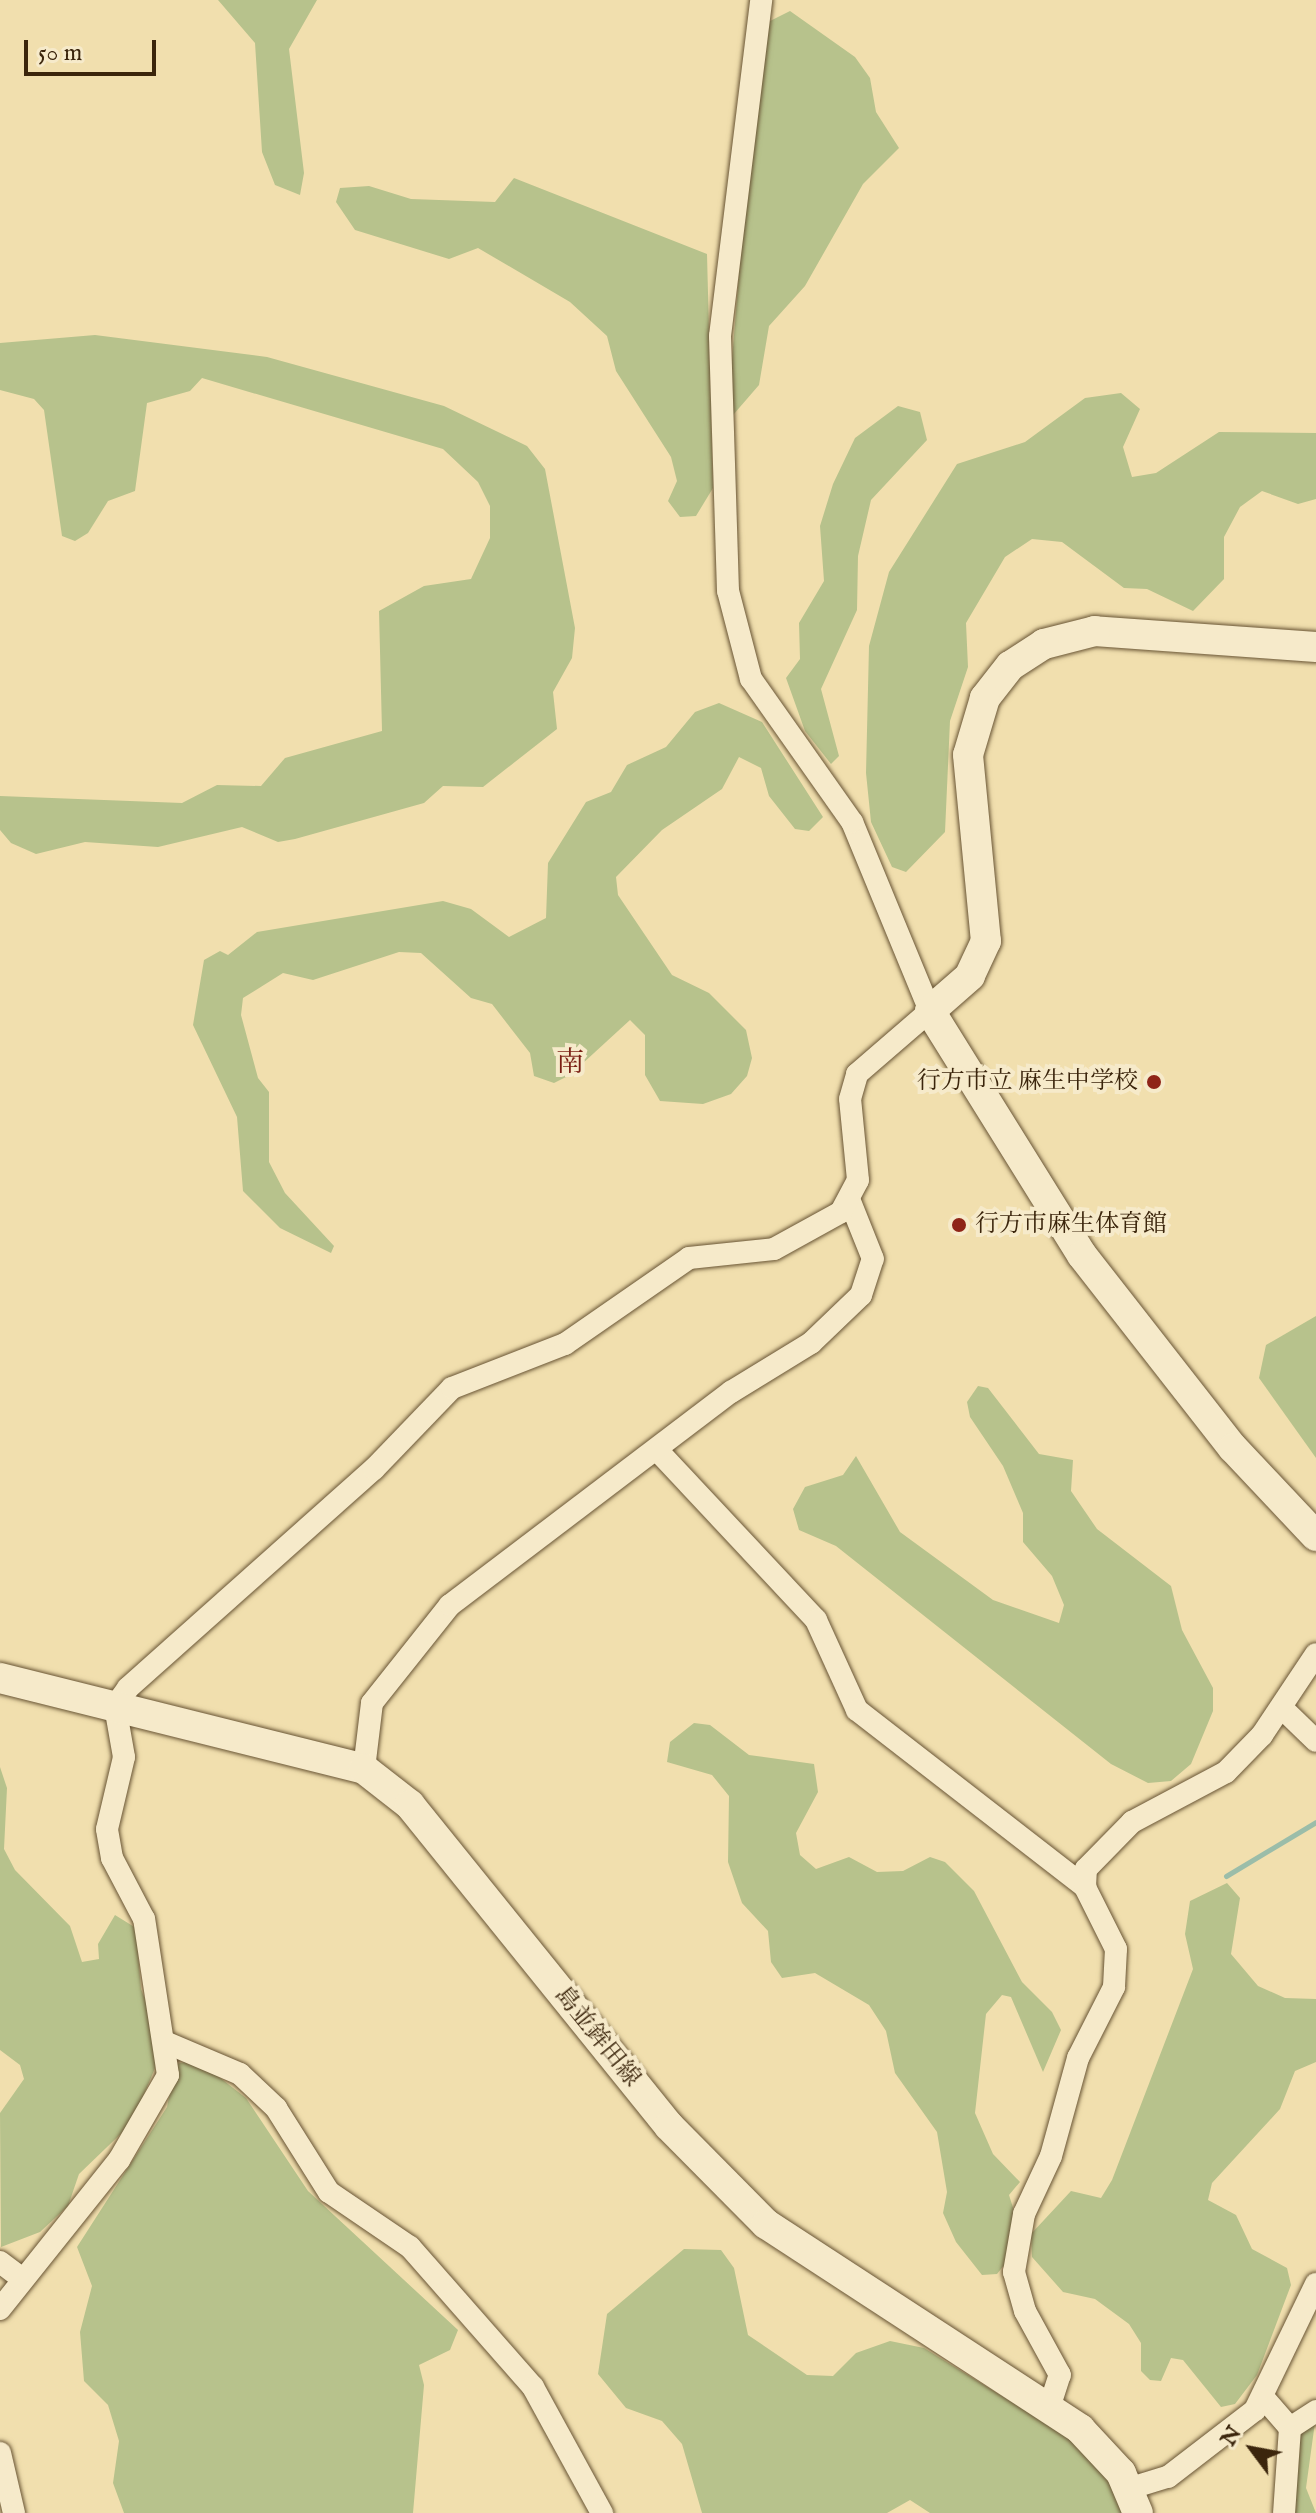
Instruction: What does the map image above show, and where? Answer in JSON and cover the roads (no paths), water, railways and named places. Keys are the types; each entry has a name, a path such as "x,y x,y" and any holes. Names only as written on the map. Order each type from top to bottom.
{"main road":[{"path":"1316,647 1095,631 1044,644 1010,666 985,698 968,755 986,941 970,976 930,1011 1082,1255 1233,1448 1316,1536"},
{"name":"島並鉾田線","path":"0,1678 364,1769 410,1805 669,2126 766,2224 1049,2408 1101,2449 1134,2501"}],"street":[{"path":"0,2309 20,2277 119,2160 158,2100 168,2075 144,1919 112,1858 107,1829 124,1757 115,1706 452,1388 565,1344 673,1266 793,1242 849,1199 859,1163 852,1086 865,1064 930,1011 852,822 751,679 728,591 720,336 761,0"},
{"path":"364,1769 372,1703 428,1628 731,1392 811,1343 861,1295 873,1259 849,1199"},
{"path":"658,1451 809,1609 857,1710 1085,1887 1111,1932 1114,1987 1078,2058 1051,2156 1024,2214 1014,2272 1025,2311 1060,2375 1049,2408"},
{"path":"1085,1887 1086,1869 1114,1837 1226,1772 1282,1708 1316,1654"},
{"path":"1282,1708 1316,1741"},
{"path":"165,2042 240,2074 276,2108 329,2192 410,2247 533,2387 602,2513"},
{"path":"0,2262 20,2277"},
{"path":"1134,2501 1168,2477 1263,2397 1316,2284"},
{"path":"1263,2397 1290,2428 1284,2513"},
{"path":"1290,2428 1316,2411"},
{"path":"0,2453 14,2513"}],"waterway":[{"path":"1226,1876 1316,1822"}],"place":[{"name":"行方市立 麻生中学校","path":"1154,1082"},
{"name":"行方市麻生体育館","path":"959,1225"}],"district":[{"name":"南","path":"570,1064"}]}
